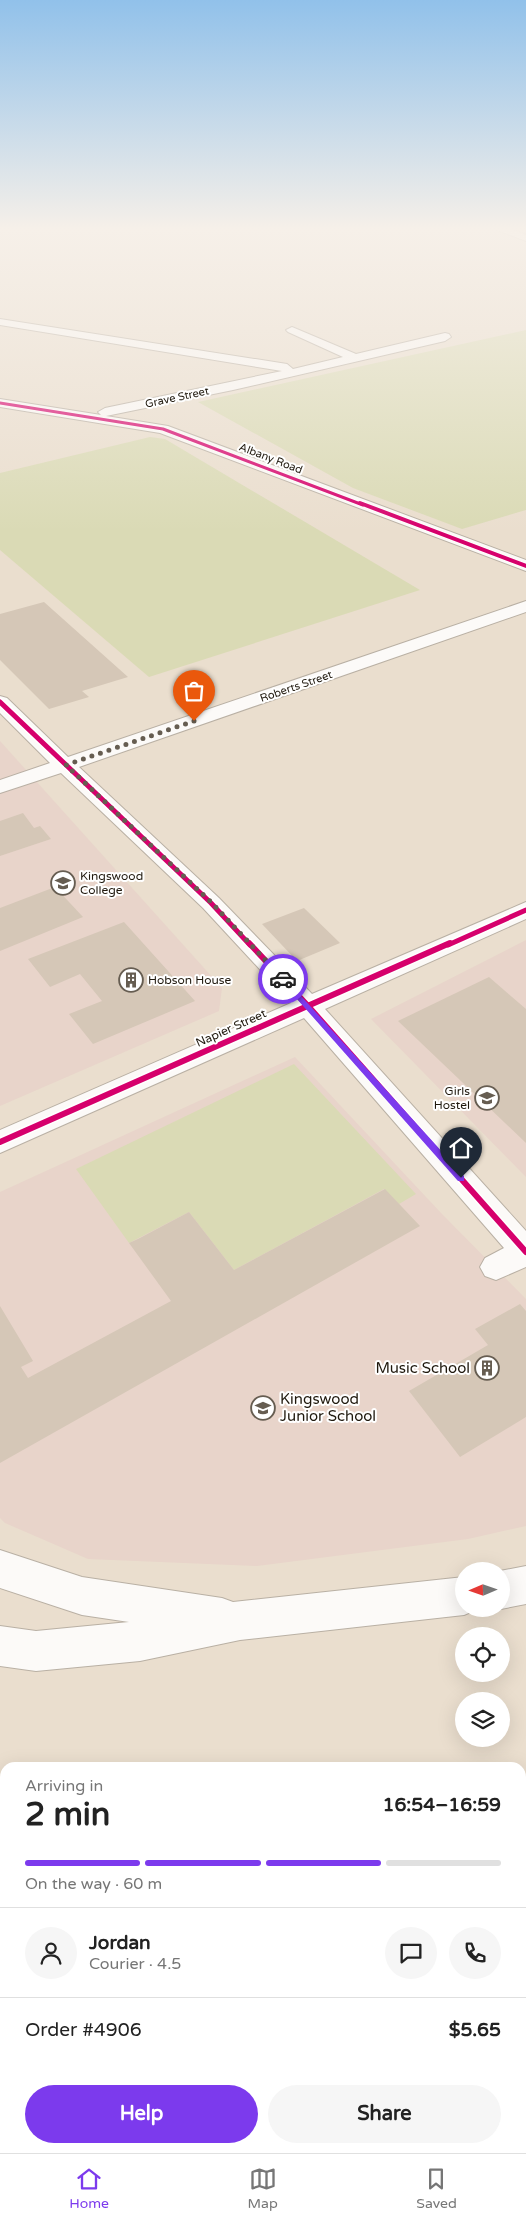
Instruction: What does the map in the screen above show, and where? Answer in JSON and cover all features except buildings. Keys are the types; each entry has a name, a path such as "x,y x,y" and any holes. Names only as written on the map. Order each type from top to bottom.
{"street":[{"path":"52,330 303,371"},
{"path":"293,330 353,357"},
{"name":"Grave Street","path":"84,416 303,371 353,357 445,338"},
{"name":"Albany Road","path":"0,392 116,410 148,425 183,436 526,566"},
{"name":"Albany Road","path":"0,403 148,425"},
{"name":"Roberts Street","path":"0,787 526,606"},
{"path":"0,702 25,728 212,903 308,1006 526,1252 496,1267"},
{"name":"Napier Street","path":"0,1142 526,910"},
{"path":"0,1569 82,1596 240,1620"},
{"path":"510,1588 526,1585"},
{"path":"0,1646 36,1651 140,1641 240,1620 455,1597"}],"shaded area":[{"name":"Kingswood College","path":"0,741 222,988 219,1011 0,1106"},
{"name":"Girls Hostel","path":"526,940 526,1177 371,1019"},
{"name":"Kingswood Junior School","path":"295,1057 442,1214 526,1299 526,1526 468,1539 257,1566 88,1559 5,1523 0,1518 0,1192"}],"green space":[{"path":"526,330 526,510 462,529 353,488 198,402"},
{"path":"150,437 165,439 420,590 149,677 0,550 0,473"},
{"path":"294,1064 416,1194 399,1204 384,1189 234,1270 189,1212 129,1243 76,1169"}],"cycle path":[{"path":"0,403 163,429 526,566"},
{"path":"0,702 25,728 211,903 308,1006 526,1252"},
{"path":"0,1142 526,910"}],"way so far":[{"path":"194,721 66,765 212,903 283,979"}],"place":[{"name":"Kingswood College","path":"63,883"},
{"name":"Hobson House","path":"131,980"},
{"name":"Girls Hostel","path":"487,1098"},
{"name":"Music School","path":"487,1368"},
{"name":"Kingswood Junior School","path":"263,1408"}],"route":[{"path":"283,979 461,1178"}]}
